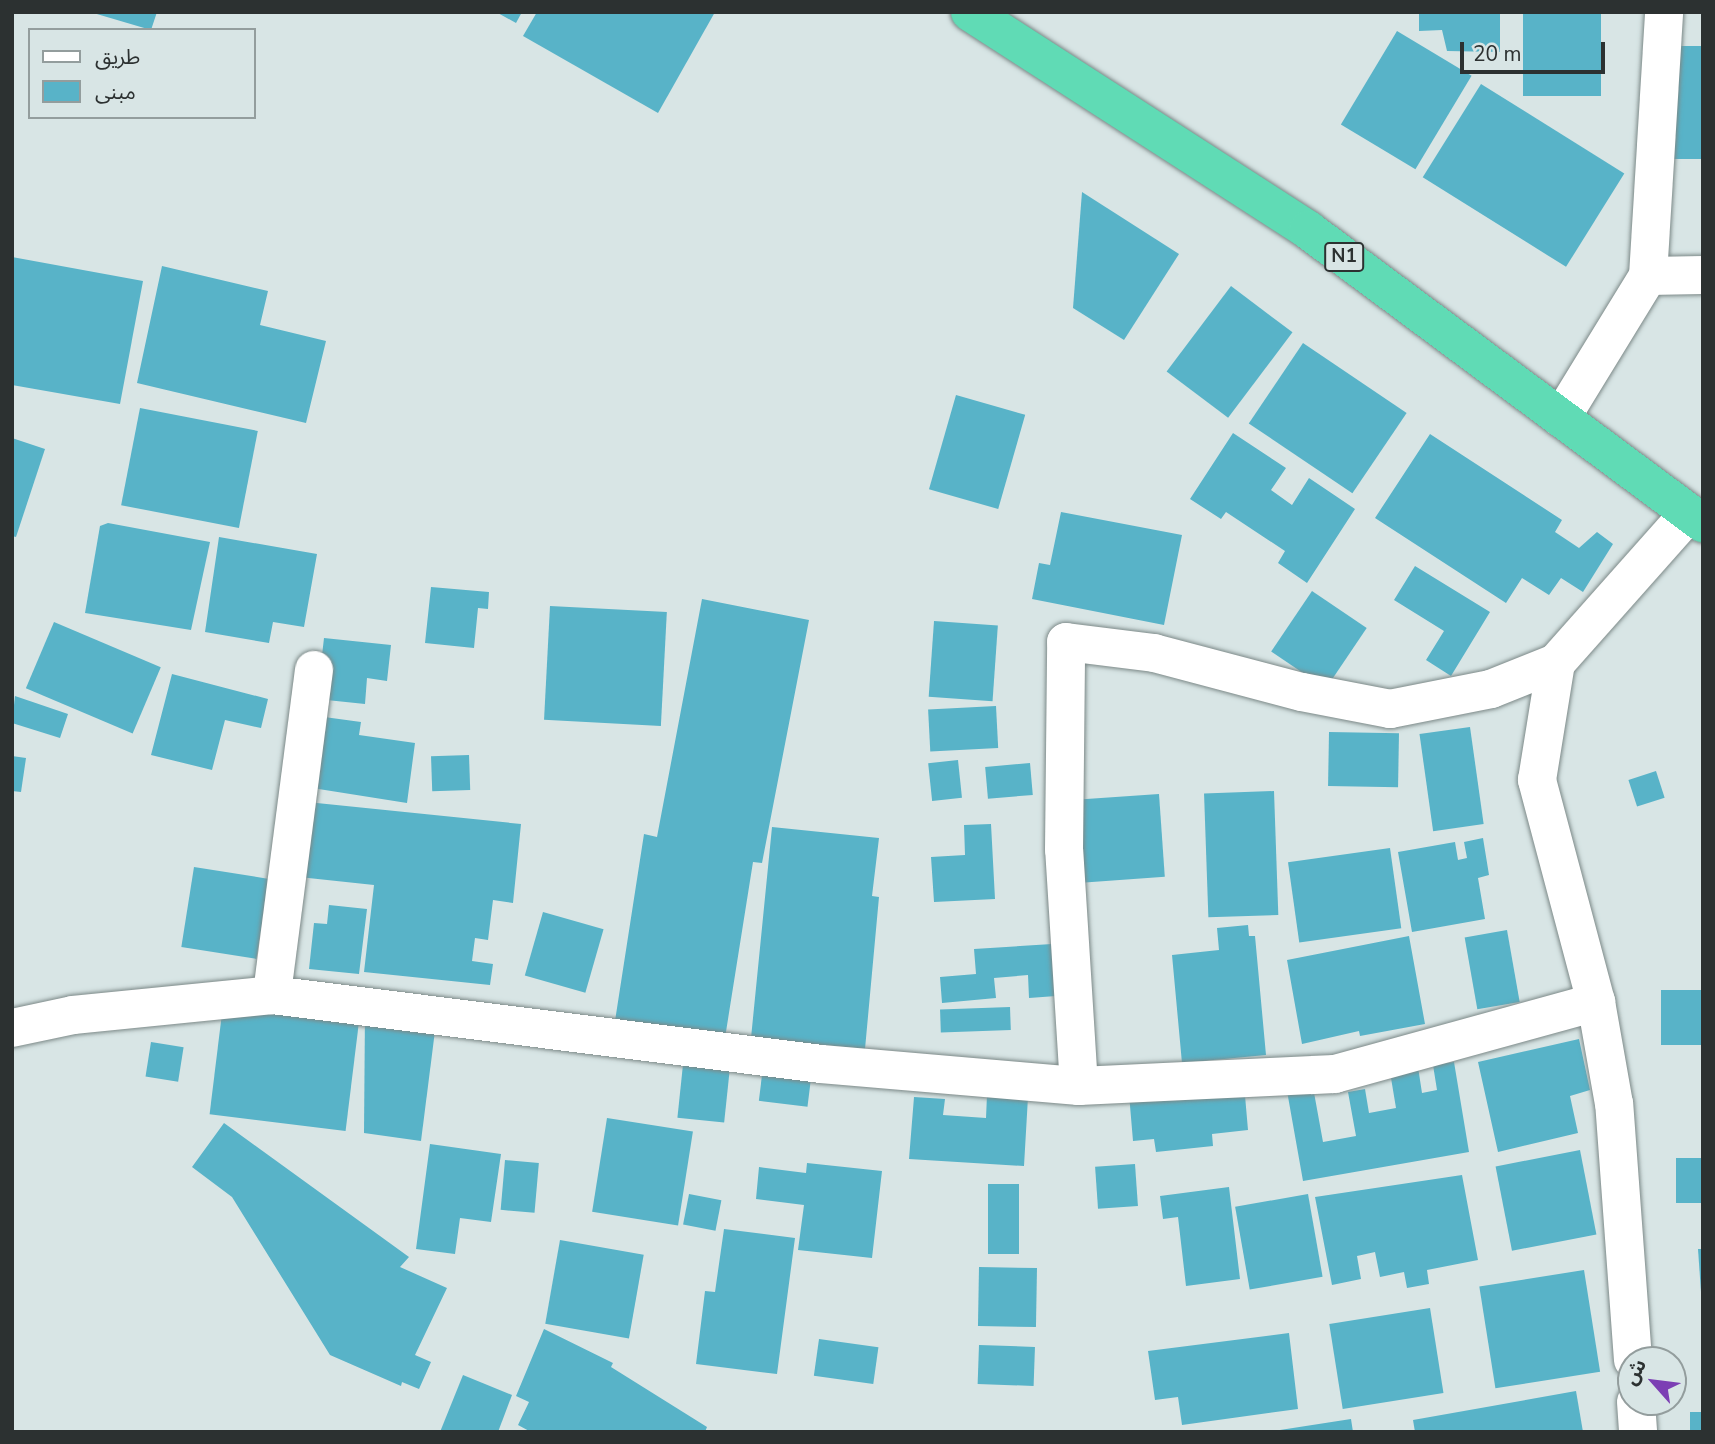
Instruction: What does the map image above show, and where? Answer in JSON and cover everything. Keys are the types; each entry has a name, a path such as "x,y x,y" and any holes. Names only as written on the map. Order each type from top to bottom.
{"highway":[{"name":"N1","path":"970,12 1308,230 1696,518"}],"street":[{"path":"1560,418 1648,276 1664,12"},
{"path":"1648,276 1703,275"},
{"path":"1079,1086 1063,850 1066,642 1154,653 1302,692 1390,709 1491,689 1556,663 1696,518"},
{"path":"1556,663 1537,780 1596,1002 1614,1104 1632,1346"},
{"path":"272,995 314,670"},
{"path":"12,1028 72,1015 272,995 808,1063 1079,1086 1335,1074 1596,1002"}],"building":[{"path":"90,12 157,12 152,28"},
{"path":"496,12 522,12 516,23"},
{"path":"537,12 715,12 658,113 523,36"},
{"path":"1419,12 1500,12 1500,52 1447,51 1442,30 1419,31"},
{"path":"1523,12 1601,12 1601,96 1523,96"},
{"path":"1397,31 1472,76 1415,169 1341,124"},
{"path":"1664,46 1703,46 1703,159 1664,159"},
{"path":"1481,84 1624,174 1566,267 1423,177"},
{"path":"1082,192 1179,254 1124,340 1073,308"},
{"path":"12,257 143,281 120,404 12,385"},
{"path":"162,266 268,291 260,325 326,341 306,423 137,383"},
{"path":"1231,286 1292,332 1228,418 1167,371"},
{"path":"1303,343 1407,413 1352,493 1249,423"},
{"path":"956,395 1025,415 998,509 929,489"},
{"path":"140,408 258,431 239,528 121,505"},
{"path":"1233,433 1286,468 1271,490 1292,505 1309,478 1355,509 1307,583 1278,563 1285,551 1226,512 1221,519 1190,499"},
{"path":"1430,434 1562,520 1555,532 1579,548 1597,532 1613,544 1583,592 1561,578 1549,595 1522,578 1506,603 1375,518"},
{"path":"12,438 45,449 16,537 12,536"},
{"path":"1061,512 1182,535 1164,625 1032,599 1039,563 1050,565"},
{"path":"108,523 210,542 191,630 85,613 100,526"},
{"path":"219,537 317,554 304,627 273,622 269,643 205,632"},
{"path":"1415,566 1490,612 1451,676 1426,660 1444,631 1394,600"},
{"path":"431,587 489,592 488,609 478,608 474,648 425,643"},
{"path":"1312,591 1367,628 1326,688 1271,652"},
{"path":"702,599 809,620 762,863 753,862 725,1038 615,1021 644,834 657,837"},
{"path":"550,606 667,612 661,726 544,720"},
{"path":"934,621 998,625 993,701 929,697"},
{"path":"54,622 161,667 133,734 26,688"},
{"path":"324,638 391,645 387,681 367,678 365,704 317,699"},
{"path":"172,674 268,699 261,728 225,720 212,770 151,755"},
{"path":"15,696 68,714 60,738 12,723"},
{"path":"996,706 998,748 930,752 928,710"},
{"path":"317,716 361,722 359,735 415,743 407,803 306,787"},
{"path":"1470,727 1484,824 1433,831 1419,734"},
{"path":"1329,732 1399,733 1398,787 1328,786"},
{"path":"469,755 470,790 432,791 431,756"},
{"path":"12,756 26,758 21,792 12,791"},
{"path":"958,760 962,798 932,801 928,763"},
{"path":"1030,763 1033,795 988,799 985,767"},
{"path":"1656,771 1665,798 1637,807 1628,780"},
{"path":"1274,791 1278,915 1208,917 1204,793"},
{"path":"1159,794 1165,877 1085,882 1079,800"},
{"path":"307,802 521,824 513,903 493,900 488,940 475,938 472,961 493,964 490,985 364,972 374,885 299,877"},
{"path":"991,824 995,899 934,902 931,857 965,855 964,825"},
{"path":"772,827 879,838 872,896 879,897 865,1049 751,1038"},
{"path":"1483,838 1489,875 1478,878 1485,919 1412,932 1398,852 1455,842 1458,860 1467,858 1464,842"},
{"path":"1390,848 1401,928 1299,943 1288,862"},
{"path":"194,867 269,879 256,959 181,947"},
{"path":"329,905 367,909 359,974 309,969 314,923 327,924"},
{"path":"543,912 604,929 585,993 525,975"},
{"path":"1248,925 1249,936 1255,936 1266,1055 1182,1063 1172,955 1219,950 1217,928"},
{"path":"1507,930 1520,1002 1477,1009 1465,937"},
{"path":"1409,936 1425,1024 1360,1036 1359,1031 1302,1044 1287,960"},
{"path":"1052,944 1056,996 1029,998 1028,975 994,978 996,998 942,1003 940,977 976,974 974,949"},
{"path":"1661,990 1703,990 1703,1045 1661,1045"},
{"path":"223,1005 359,1022 346,1131 210,1114"},
{"path":"1010,1007 1011,1030 941,1032 940,1009"},
{"path":"365,1012 436,1023 421,1141 364,1133"},
{"path":"1579,1039 1590,1090 1570,1096 1578,1133 1498,1152 1478,1062"},
{"path":"151,1042 184,1047 178,1082 146,1077"},
{"path":"684,1055 731,1060 724,1123 677,1118"},
{"path":"1454,1062 1469,1152 1303,1181 1287,1091 1313,1087 1323,1142 1356,1136 1348,1092 1365,1089 1369,1113 1396,1108 1390,1072 1418,1067 1422,1093 1437,1090 1433,1065"},
{"path":"763,1067 812,1073 807,1107 759,1101"},
{"path":"1244,1084 1248,1130 1212,1134 1213,1146 1156,1152 1154,1139 1133,1141 1129,1094"},
{"path":"987,1095 1028,1097 1024,1166 909,1159 914,1097 945,1099 943,1115 986,1118"},
{"path":"607,1118 693,1132 678,1225 592,1212"},
{"path":"224,1123 409,1257 400,1267 447,1288 415,1355 431,1362 419,1389 402,1382 401,1386 330,1355 232,1197 192,1167"},
{"path":"430,1144 501,1154 491,1222 460,1218 455,1254 416,1249"},
{"path":"1580,1150 1596,1234 1512,1251 1496,1166"},
{"path":"1676,1158 1703,1158 1703,1203 1676,1203"},
{"path":"505,1160 539,1163 535,1213 501,1210"},
{"path":"807,1163 882,1171 872,1258 798,1250 804,1205 756,1199 759,1167 806,1173"},
{"path":"1135,1164 1138,1206 1098,1209 1095,1167"},
{"path":"1462,1175 1478,1260 1427,1270 1429,1284 1407,1288 1404,1272 1380,1277 1375,1252 1357,1256 1361,1279 1332,1285 1315,1197"},
{"path":"988,1184 1019,1184 1019,1254 988,1254"},
{"path":"1229,1187 1240,1279 1186,1286 1178,1217 1163,1219 1160,1196"},
{"path":"689,1194 721,1200 715,1231 683,1224"},
{"path":"1308,1194 1323,1277 1250,1290 1235,1207"},
{"path":"724,1229 795,1238 777,1374 696,1364 705,1291 715,1292"},
{"path":"560,1240 644,1255 629,1338 545,1324"},
{"path":"1698,1249 1703,1249 1703,1292 1701,1292"},
{"path":"979,1267 1037,1268 1036,1327 978,1326"},
{"path":"1584,1270 1600,1372 1495,1388 1479,1287"},
{"path":"1430,1308 1443,1393 1343,1409 1329,1324"},
{"path":"544,1329 613,1363 611,1367 707,1427 705,1432 531,1432 518,1425 529,1402 516,1396"},
{"path":"1289,1333 1298,1409 1182,1425 1178,1397 1155,1400 1148,1351"},
{"path":"819,1339 878,1347 873,1384 814,1376"},
{"path":"979,1345 1035,1347 1034,1386 978,1384"},
{"path":"463,1375 512,1395 498,1432 440,1432"},
{"path":"1576,1391 1583,1432 1415,1432 1413,1420"},
{"path":"1690,1412 1703,1412 1703,1432 1690,1432"},
{"path":"1351,1419 1353,1432 1280,1432 1280,1430"}]}
